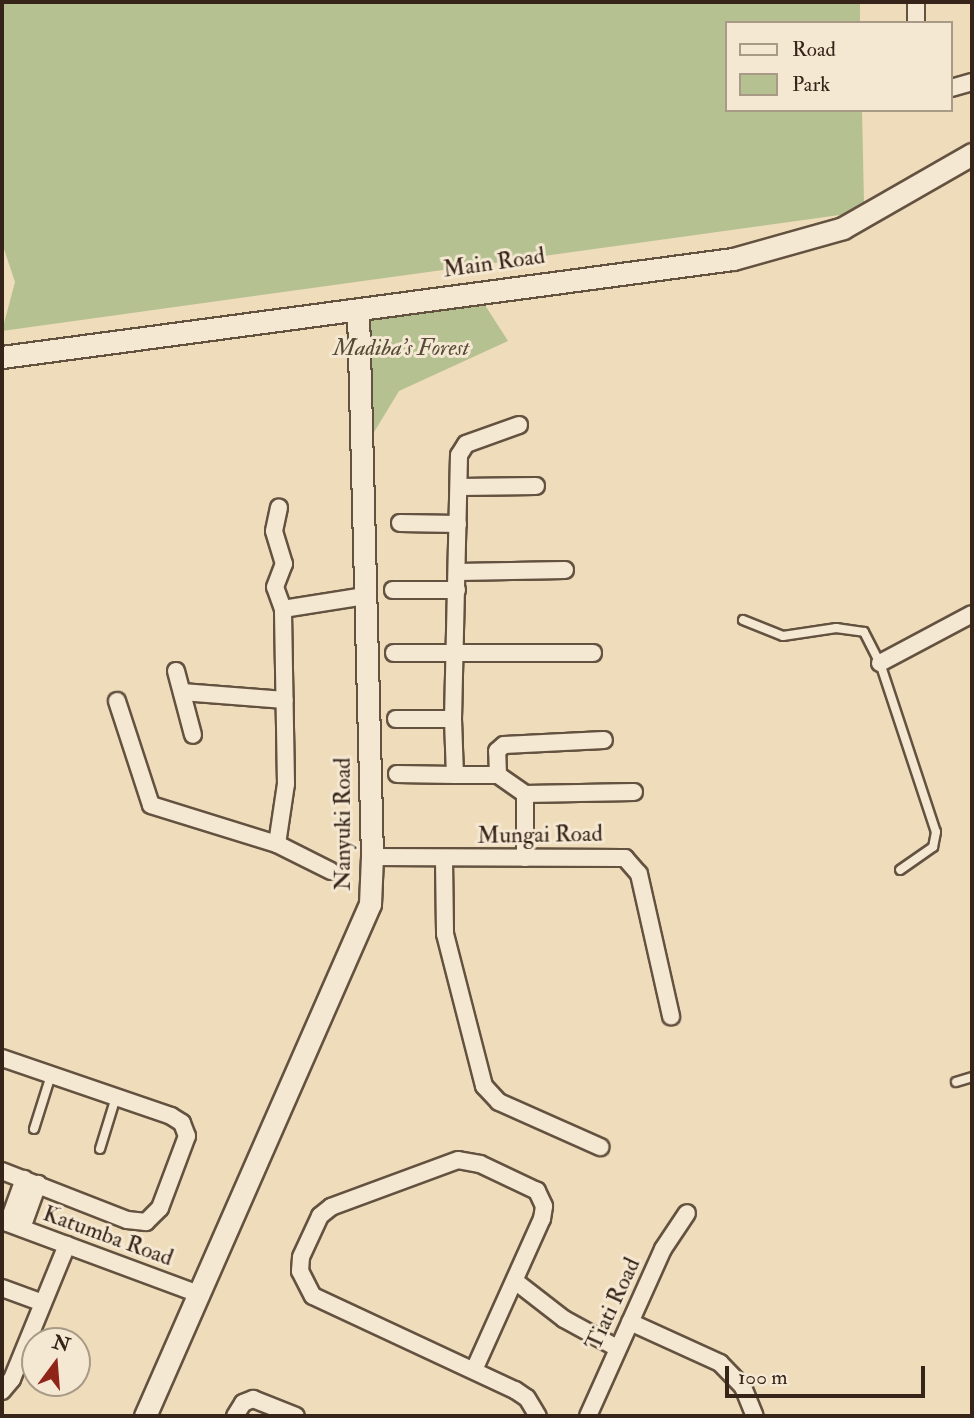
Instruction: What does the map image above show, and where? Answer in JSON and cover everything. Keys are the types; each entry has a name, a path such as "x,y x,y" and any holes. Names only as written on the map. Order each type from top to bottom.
{"street":[{"path":"916,2 916,21"},
{"path":"953,87 972,82"},
{"name":"Main Road","path":"2,357 733,258 780,248 852,224 972,154"},
{"name":"Nanyuki Road","path":"145,1416 366,917 372,857 358,310"},
{"path":"455,775 453,719 459,455 463,446 519,425"},
{"path":"460,487 536,486"},
{"path":"277,844 286,784 282,609 275,587 284,561 274,531 279,508"},
{"path":"400,523 458,524"},
{"path":"458,572 565,570"},
{"path":"393,590 457,590"},
{"path":"282,609 365,596"},
{"path":"880,663 972,614"},
{"path":"394,653 593,653"},
{"path":"176,671 193,735"},
{"path":"182,692 285,700"},
{"path":"117,701 151,804 277,844 331,871"},
{"path":"396,719 453,719"},
{"path":"498,775 497,751 504,745 604,740"},
{"path":"397,774 498,775 525,794 635,792"},
{"path":"525,794 525,858"},
{"name":"Mungai Road","path":"372,857 444,860 606,856 632,862 639,874 671,1016"},
{"path":"444,860 445,934 484,1086 499,1102 600,1147"},
{"path":"2,1058 177,1119 187,1131 182,1157 152,1219 127,1220 2,1171"},
{"path":"474,1370 542,1219 542,1198 530,1186 468,1160 445,1161 331,1207 313,1227 300,1271 313,1296 524,1395 538,1416"},
{"path":"11,1224 31,1181"},
{"name":"Tiati Road","path":"588,1416 663,1249 687,1213"},
{"name":"Katumba Road","path":"11,1224 198,1294"},
{"path":"2,1391 12,1379 40,1302 67,1245"},
{"path":"515,1281 564,1320 617,1348"},
{"path":"2,1288 40,1302"},
{"path":"629,1322 720,1363 743,1387 755,1416"},
{"path":"235,1416 243,1403 253,1399 296,1416"}],"lane":[{"path":"743,621 783,636 854,628 863,632 880,663 936,832 933,847 900,870"},
{"path":"34,1129 51,1075"},
{"path":"956,1082 972,1077"},
{"path":"100,1149 116,1097"}],"green space":[{"path":"2,2 860,2 860,21 726,21 726,112 862,112 864,203 847,214 2,331 15,282 2,243"},
{"name":"Madiba's Forest","path":"483,302 508,341 399,391 368,442 366,315"}]}
